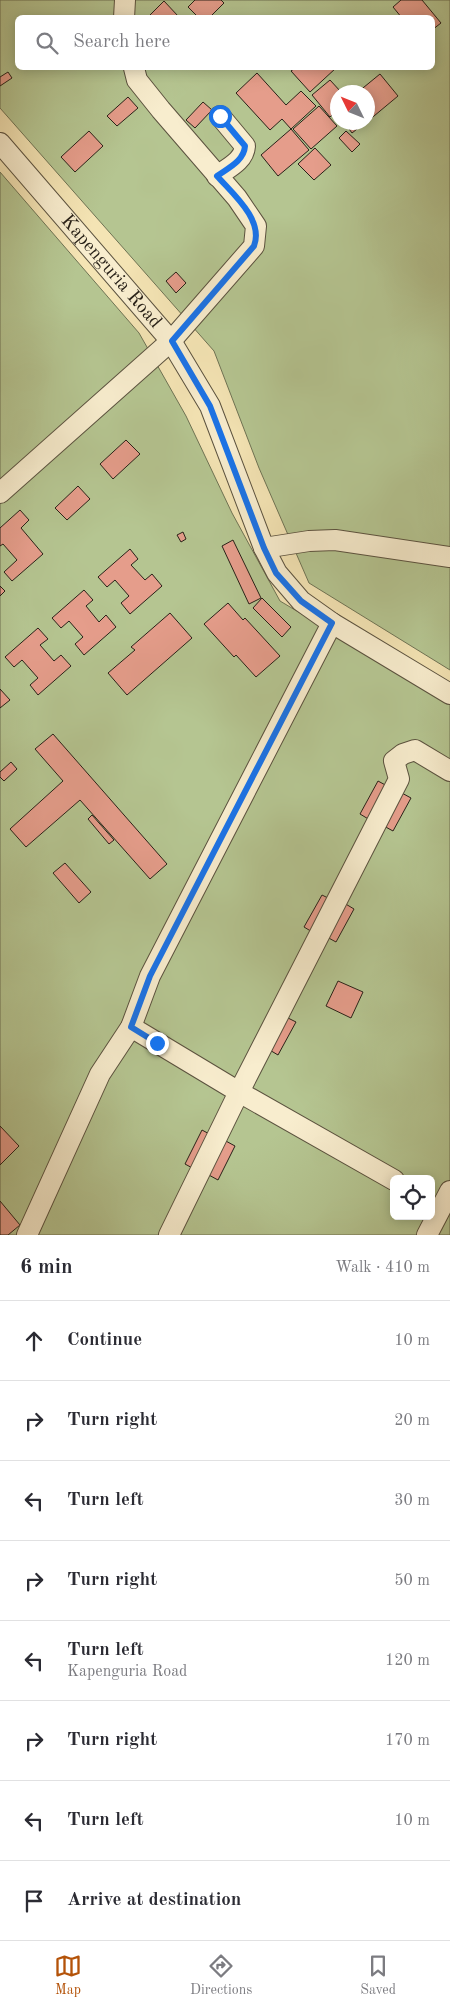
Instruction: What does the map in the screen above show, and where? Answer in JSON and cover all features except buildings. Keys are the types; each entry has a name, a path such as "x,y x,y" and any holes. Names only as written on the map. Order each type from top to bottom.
{"street":[{"path":"124,15 125,0"},
{"path":"0,493 172,341 254,246 256,241 256,226 137,80 134,70"},
{"path":"217,176 235,164 245,153 245,146 220,116"},
{"name":"Kapenguria Road","path":"0,143 172,341 210,406 264,548 276,573 301,601 332,623 450,694"},
{"path":"264,548 309,541 335,540 450,557"},
{"path":"27,1235 100,1074 131,1027 150,976 332,623"},
{"path":"169,1235 239,1092 399,779 394,761 403,754 414,750 450,771"},
{"path":"131,1027 239,1092 390,1178"},
{"path":"428,1235 443,1196"}],"green space":[{"path":"0,0 450,0 450,670 309,583 259,468 214,351 0,108"},
{"path":"0,172 139,333 186,416 232,513 280,601 450,702 450,1235 0,1235"}],"route":[{"path":"157,1043 131,1027 150,976 332,623 301,601 276,573 264,548 210,406 172,341 254,246 256,241 256,226 237,198 217,176 235,164 245,153 245,146 220,116"}]}
